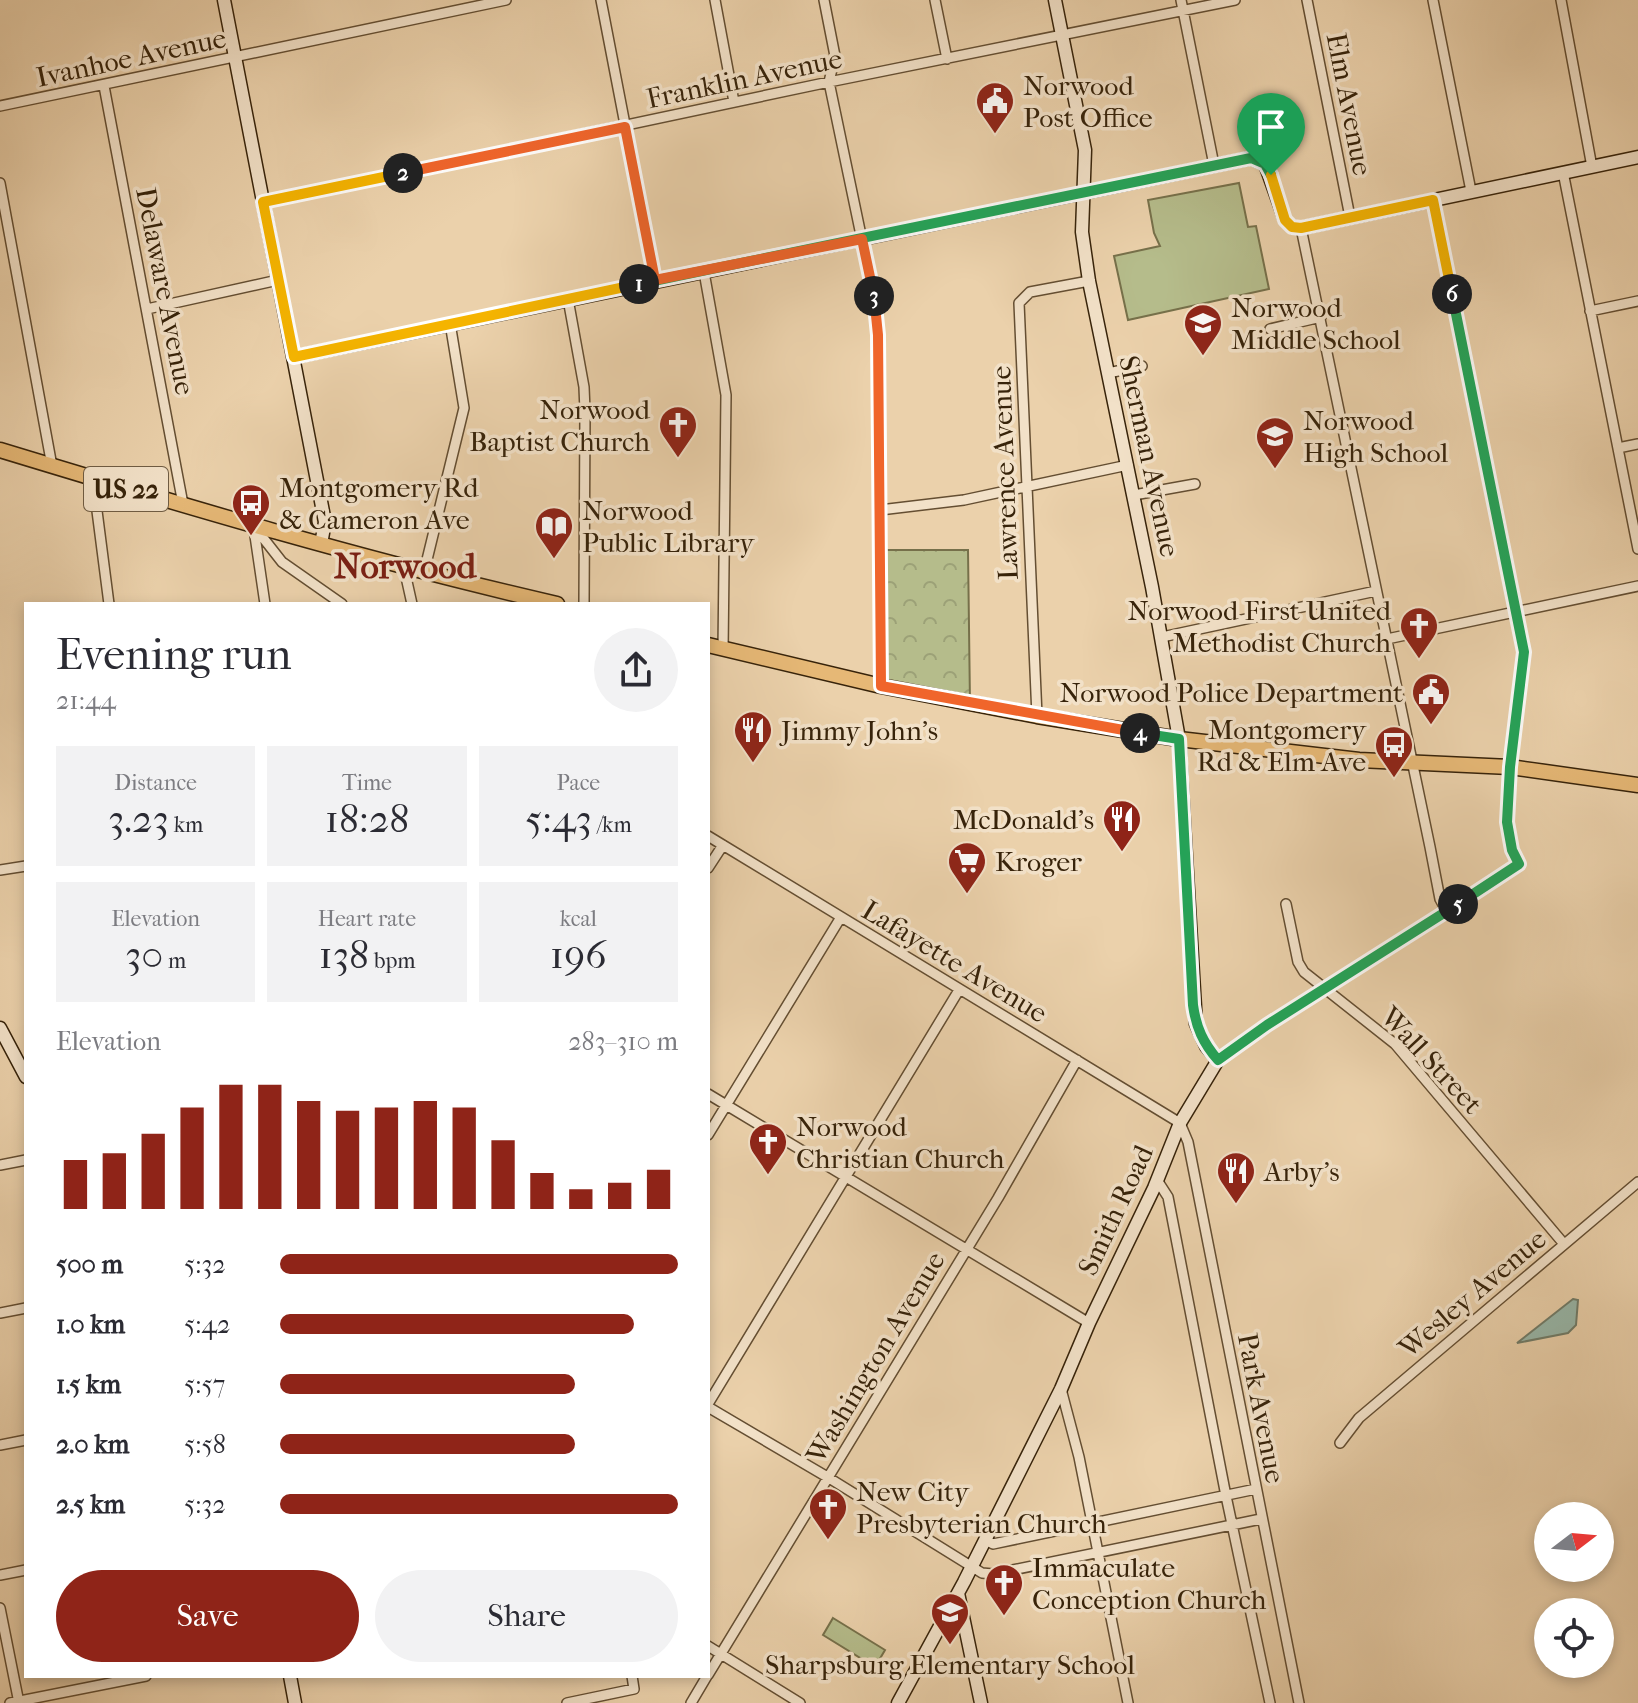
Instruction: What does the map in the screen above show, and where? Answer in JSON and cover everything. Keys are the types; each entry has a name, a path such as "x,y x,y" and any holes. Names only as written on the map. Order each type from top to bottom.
{"main road":[{"name":"US 22","path":"0,450 93,480 404,568 549,602"},
{"path":"710,646 881,686 1179,739 1334,758 1510,767 1638,785"}],"street":[{"path":"224,0 325,522 321,544"},
{"name":"Ivanhoe Avenue","path":"0,106 234,58 471,3 506,0"},
{"path":"601,0 655,280"},
{"path":"715,0 734,102"},
{"path":"824,0 835,56 829,82 876,307 881,686"},
{"path":"935,0 947,59"},
{"name":"Sherman Avenue","path":"1055,0 1085,150 1082,232 1089,281 1162,637 1179,739 1193,1005 1196,1024 1206,1046 1218,1060"},
{"name":"Franklin Avenue","path":"263,202 1062,36 1182,5 1235,0"},
{"name":"Elm Avenue","path":"1307,0 1350,217"},
{"path":"1433,0 1471,191"},
{"path":"1561,0 1592,167"},
{"path":"1182,5 1214,165"},
{"name":"Delaware Avenue","path":"104,86 183,504"},
{"path":"294,357 1251,158 1263,162 1269,169 1285,220 1292,227 1301,228 1638,157"},
{"path":"1563,172 1638,549"},
{"path":"0,183 52,466"},
{"path":"1433,200 1525,661 1510,767"},
{"path":"1301,228 1440,899 1447,912"},
{"path":"704,272 726,395 723,650"},
{"path":"147,309 278,280"},
{"name":"Lawrence Avenue","path":"1037,716 1019,303 1030,292 1089,281"},
{"path":"568,299 584,387 584,602"},
{"path":"1590,311 1638,301"},
{"path":"1270,329 1321,317"},
{"path":"424,572 464,408 450,323"},
{"path":"1108,373 1142,366"},
{"path":"1618,448 1638,444"},
{"path":"880,510 964,500 1128,465"},
{"path":"93,480 109,602"},
{"path":"1134,495 1195,484"},
{"path":"253,525 265,602"},
{"path":"253,525 282,562 339,602"},
{"path":"404,568 412,602"},
{"path":"1387,639 1638,586"},
{"path":"1162,637 1376,591"},
{"name":"Smith Road","path":"898,1703 972,1567 1061,1389 1180,1123 1218,1060 1267,1025 1519,864 1512,850 1507,822 1510,767"},
{"name":"Lafayette Avenue","path":"710,837 1180,1123"},
{"path":"710,865 723,845"},
{"path":"0,870 24,866"},
{"name":"Wall Street","path":"1286,904 1298,962 1304,972 1395,1044 1564,1244"},
{"path":"710,1132 841,917"},
{"path":"710,1403 959,990"},
{"path":"0,1028 24,1073"},
{"name":"Washington Avenue","path":"710,1673 1077,1060"},
{"path":"710,1095 1089,1323"},
{"name":"Park Avenue","path":"1180,1123 1188,1142 1299,1703"},
{"path":"0,1165 24,1160"},
{"name":"Park Avenue","path":"1157,1180 1168,1197 1270,1703"},
{"name":"Wesley Avenue","path":"1340,1443 1359,1418 1638,1182"},
{"path":"0,1313 24,1308"},
{"path":"1061,1389 1079,1457 1128,1703"},
{"path":"710,1407 982,1573 993,1574 1261,1519"},
{"path":"0,1445 24,1440"},
{"path":"985,1540 993,1544 1256,1489"},
{"path":"0,1575 24,1570"},
{"path":"958,1593 981,1703"},
{"path":"0,1608 16,1702 136,1678"},
{"path":"710,1647 800,1703"},
{"path":"290,1678 295,1703"},
{"path":"567,1703 634,1689 632,1678"},
{"name":"Washington Avenue","path":"691,1703 707,1678"}],"green space":[{"path":"1239,183 1248,227 1256,226 1269,289 1128,320 1114,256 1160,246 1154,233 1148,200"},
{"path":"880,550 968,550 970,704 881,686"},
{"path":"833,1618 885,1650 875,1667 823,1635"}],"shaded area":[{"path":"1573,1299 1578,1300 1576,1325 1568,1333 1517,1343"}],"place":[{"name":"Norwood Post Office","path":"995,135"},
{"name":"Norwood Middle School","path":"1203,357"},
{"name":"Norwood Baptist Church","path":"678,459"},
{"name":"Norwood High School","path":"1275,470"},
{"name":"Montgomery Rd & Cameron Ave","path":"251,537"},
{"name":"Norwood Public Library","path":"554,560"},
{"name":"Norwood First United Methodist Church","path":"1419,660"},
{"name":"Norwood Police Department","path":"1431,726"},
{"name":"Jimmy John's","path":"753,764"},
{"name":"Montgomery Rd & Elm Ave","path":"1394,779"},
{"name":"McDonald's","path":"1122,853"},
{"name":"Kroger","path":"967,895"},
{"name":"Norwood Christian Church","path":"768,1176"},
{"name":"Arby's","path":"1236,1205"},
{"name":"New City Presbyterian Church","path":"828,1541"},
{"name":"Immaculate Conception Church","path":"1004,1617"},
{"name":"Sharpsburg Elementary School","path":"950,1646"}],"district":[{"name":"Norwood","path":"405,565"}],"route":[{"path":"1271,175 1265,164 1251,158 655,280 294,357 263,202 625,127 655,280 862,239 876,307 878,335 881,686 1179,739 1193,1005 1196,1024 1206,1046 1218,1060 1267,1025 1519,864 1512,850 1507,822 1510,767 1524,652 1433,200 1301,228 1292,227 1285,220 1271,175"}]}
